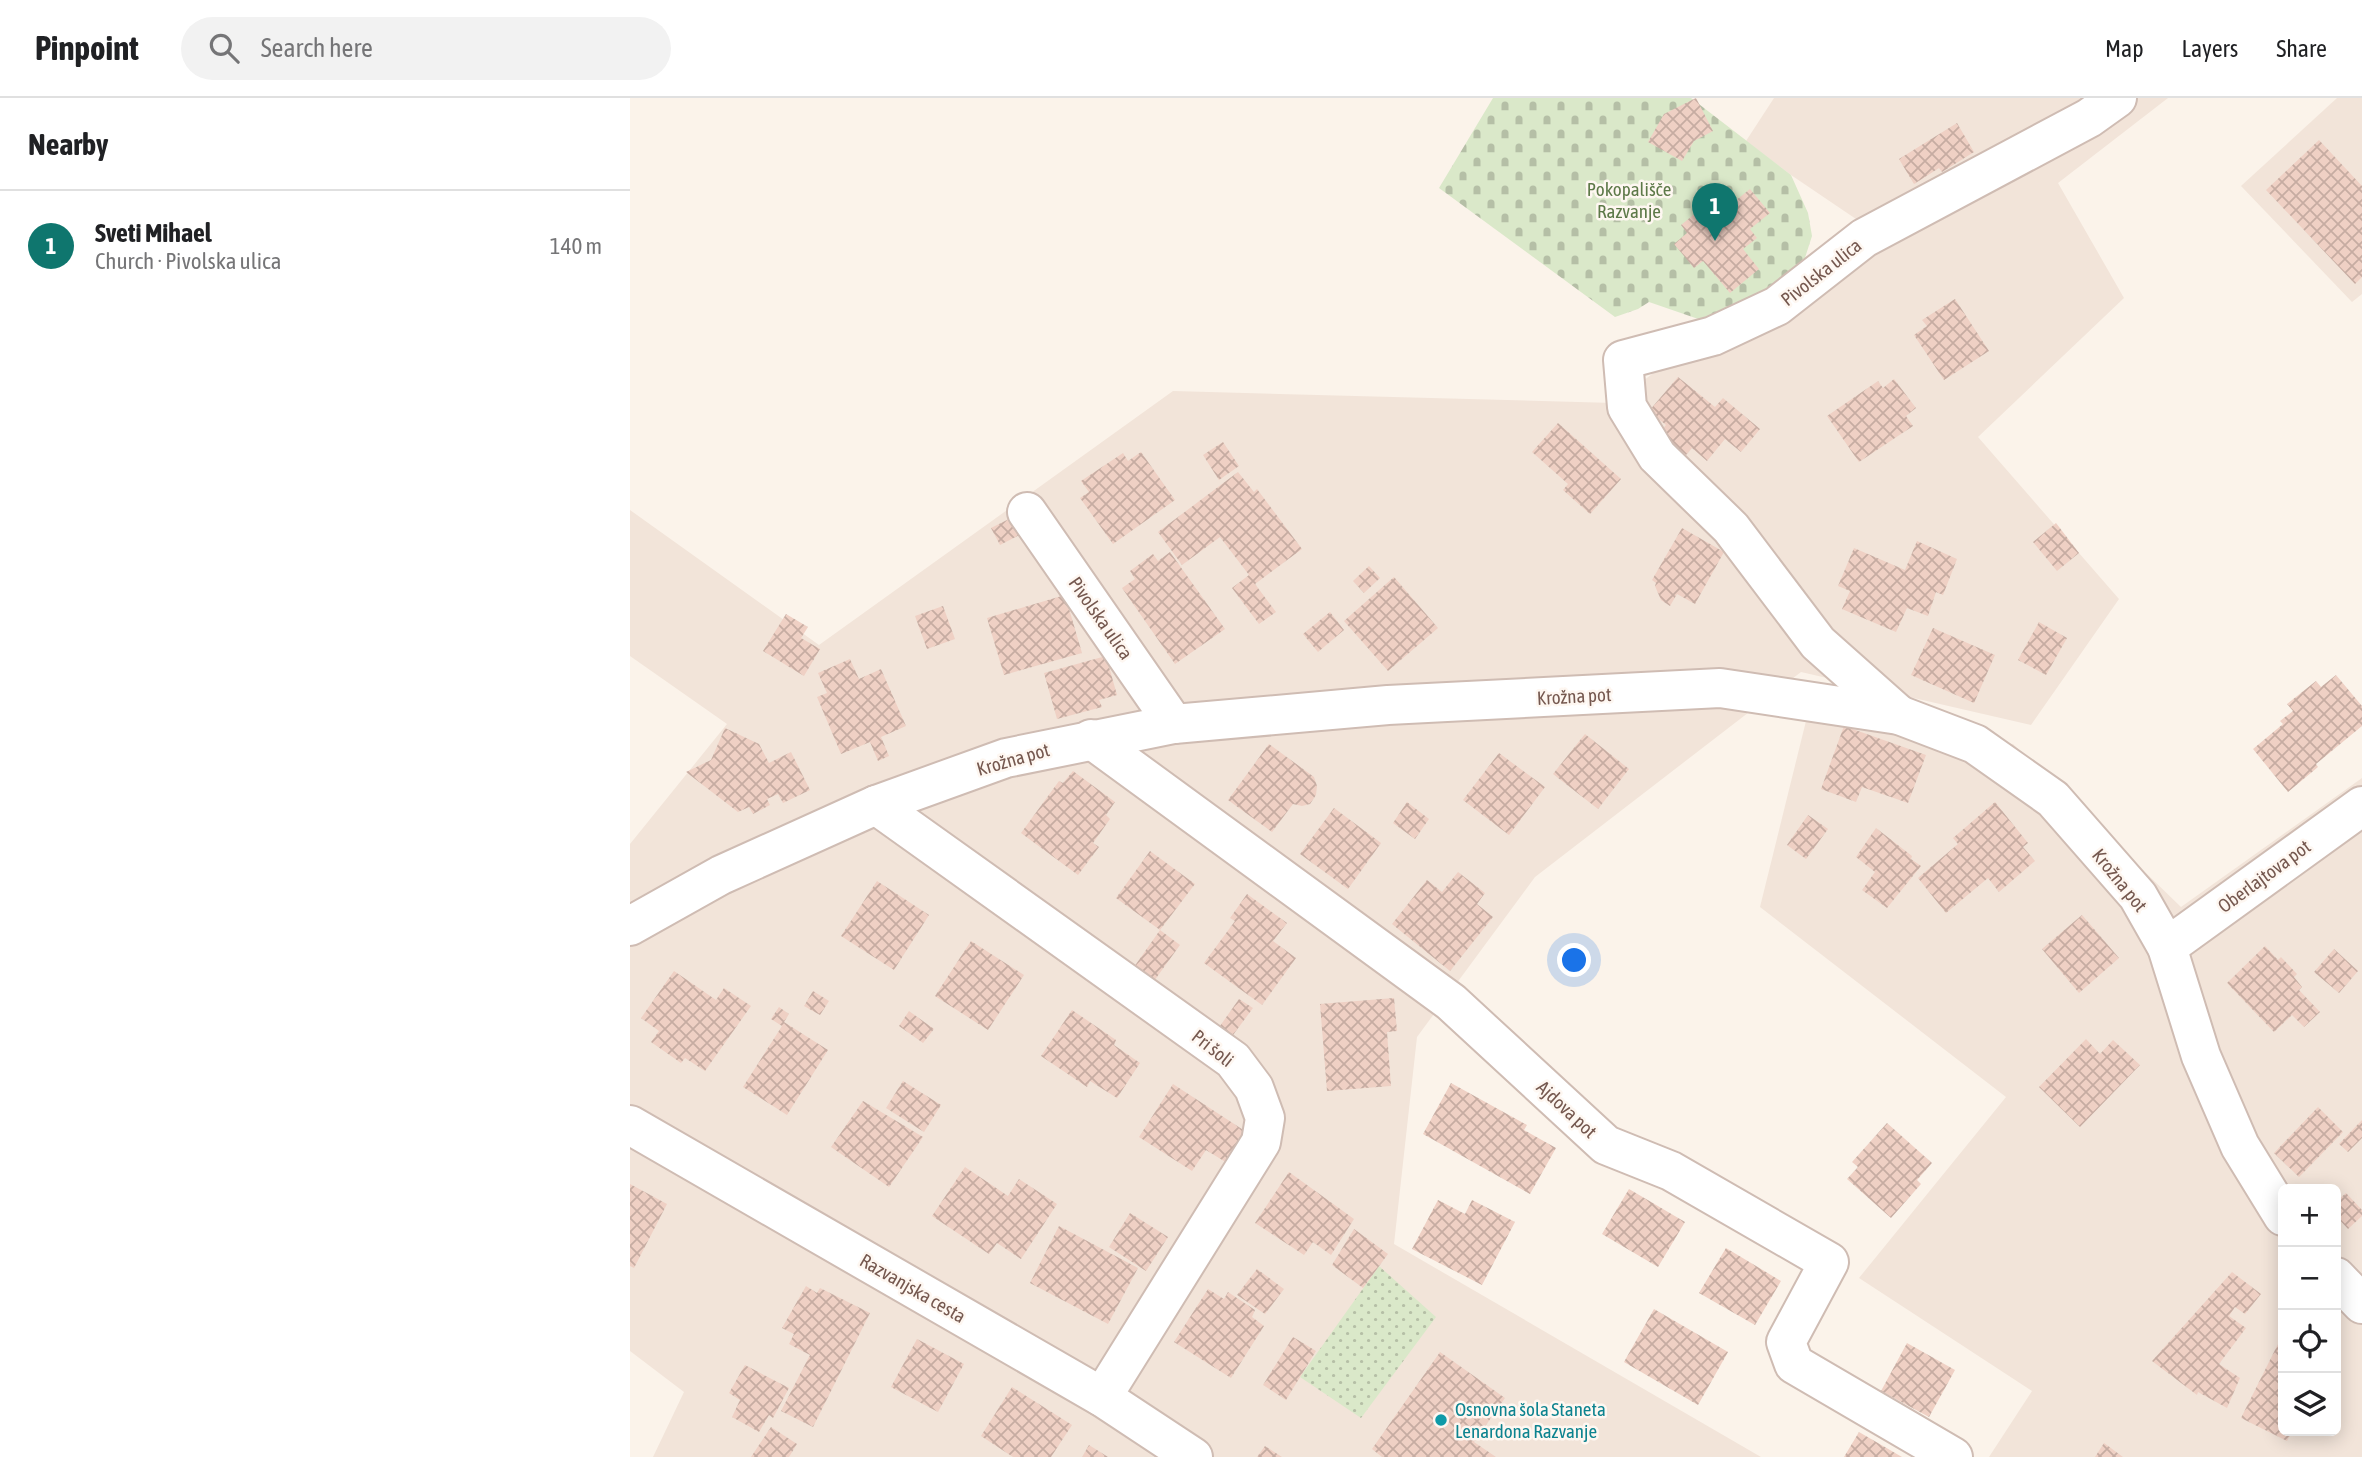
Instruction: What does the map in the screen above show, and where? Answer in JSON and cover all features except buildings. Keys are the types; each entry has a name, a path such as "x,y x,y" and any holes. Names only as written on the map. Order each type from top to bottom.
{"street":[{"name":"Pivolska ulica","path":"1899,715 1818,643 1731,528 1657,456 1627,407 1623,360 1713,336 1777,306 1864,238 2089,118 2117,98"},
{"name":"Pivolska ulica","path":"1027,512 1174,724"},
{"name":"Krožna pot","path":"630,926 721,875 877,805 1006,758 1174,724 1388,705 1720,688 1899,715 1975,744 2053,799 2138,896 2167,947 2201,1055 2235,1135 2278,1208"},
{"name":"Ajdova pot","path":"1091,739 1451,1002 1606,1145 1671,1171 1829,1262 1786,1342 1794,1364 1953,1457"},
{"name":"Pri šoli","path":"877,805 1233,1060 1254,1088 1265,1118 1261,1142 1102,1397"},
{"name":"Oberlajtova pot","path":"2167,947 2362,806"},
{"name":"Razvanjska cesta","path":"630,1125 1102,1397 1193,1457"},
{"path":"2341,1282 2362,1304"}],"shaded area":[{"path":"1774,98 2168,98 2058,183 2124,298 1978,437 2119,599 2031,725 1801,672 1535,877 1417,1037 1394,1244 1761,1457 653,1457 684,1392 630,1351 630,844 727,724 630,656 630,510 819,645 1173,391 1614,403 1856,219 1746,141"},
{"path":"2337,98 2362,98 2362,294 2352,302 2241,186"},
{"path":"1807,717 2013,744 2181,907 2362,778 2362,1457 1989,1457 2032,1391 1859,1278 2006,1097 1760,907"}],"green space":[{"name":"Pokopališče Razvanje","path":"1493,98 1691,98 1791,175 1808,213 1812,236 1803,264 1733,315 1707,322 1649,302 1615,317 1439,188"},
{"path":"1379,1266 1436,1317 1361,1418 1300,1377"}],"place":[{"name":"Sveti Mihael","path":"1715,241"},
{"name":"Osnovna šola Staneta Lenardona Razvanje","path":"1441,1420"}]}
